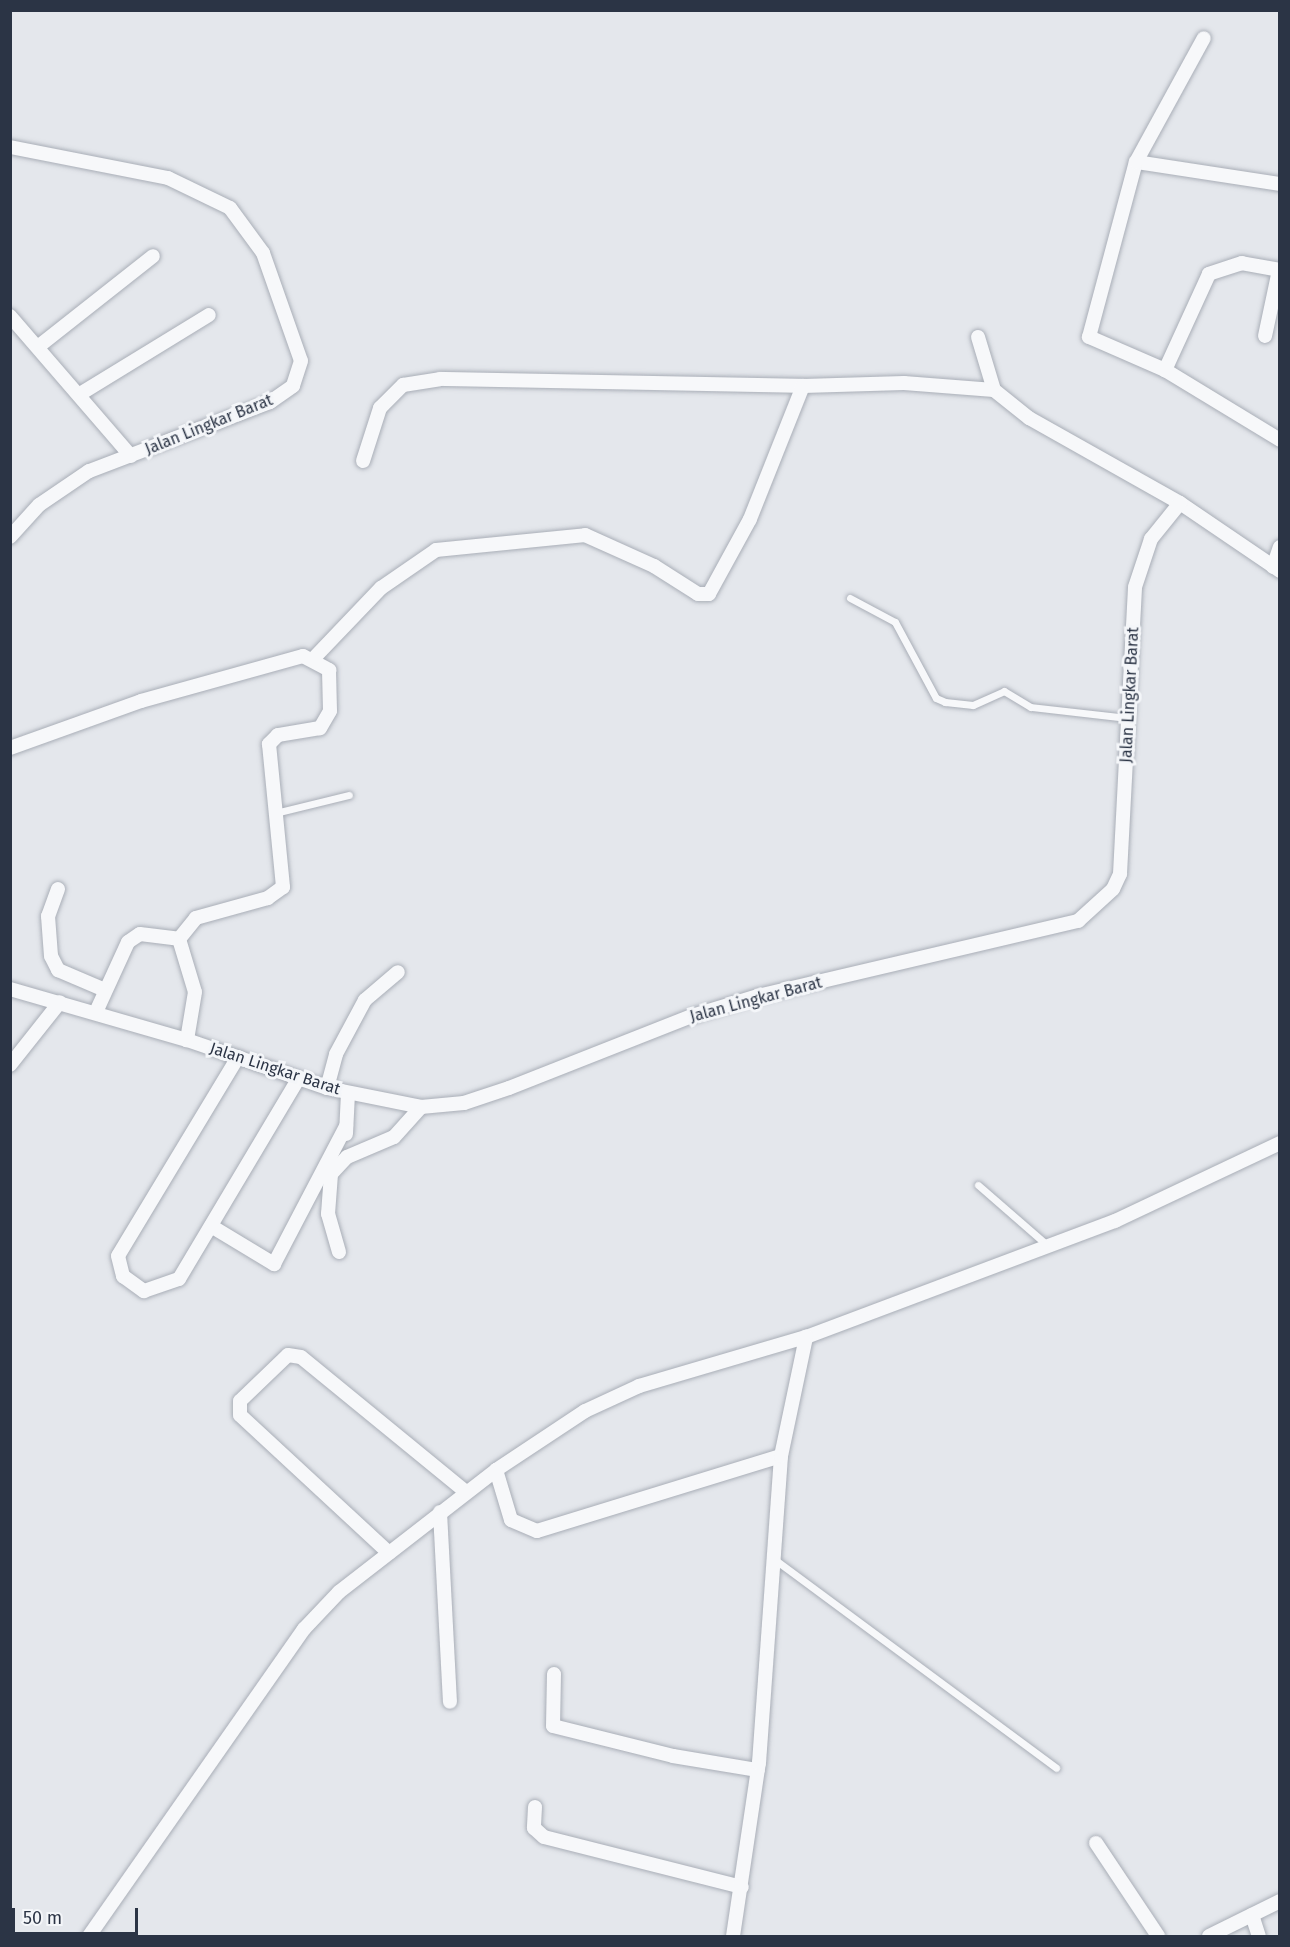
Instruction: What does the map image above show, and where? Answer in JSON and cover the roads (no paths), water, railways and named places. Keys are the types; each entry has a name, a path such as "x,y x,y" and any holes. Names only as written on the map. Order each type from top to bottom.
{"street":[{"path":"1204,38 1136,162 1089,337 1165,370 1280,440"},
{"name":"Jalan Lingkar Barat","path":"10,147 168,178 230,208 263,253 296,337 299,374 285,393 65,485 10,537"},
{"path":"1136,162 1280,184"},
{"path":"39,345 153,256"},
{"path":"1165,370 1209,274 1242,263 1279,270 1265,336"},
{"path":"80,394 209,315"},
{"path":"10,316 39,345 131,456"},
{"path":"978,337 994,390"},
{"path":"363,461 380,408 403,385 440,379 803,386 904,383 994,390 1029,417 1180,503 1276,569 1280,547"},
{"path":"10,748 141,701 314,658 381,588 436,550 585,535 654,566 698,594 709,594 750,519 803,386"},
{"name":"Jalan Lingkar Barat","path":"10,989 187,1040 327,1088 421,1107 464,1103 509,1089 692,1016 758,996 1078,921 1113,889 1120,874 1128,718 1141,561 1180,503"},
{"path":"179,939 196,918 280,893 286,881 273,814 272,739 320,728 330,711 329,670 314,658"},
{"path":"57,889 48,916 51,956 58,970 105,990"},
{"path":"96,1012 128,942 140,934 179,939"},
{"path":"179,939 195,992 187,1040"},
{"path":"327,1088 336,1054 364,1000 398,972"},
{"path":"10,1065 60,1002"},
{"path":"238,1057 118,1256 123,1276 144,1291 179,1279 299,1078"},
{"path":"347,1157 348,1093"},
{"path":"339,1252 328,1214 328,1186 331,1174 347,1157 394,1137 421,1107"},
{"path":"211,1226 274,1264 346,1126"},
{"path":"89,1936 282,1656 339,1592 496,1470 585,1411 639,1386 806,1337 1115,1221 1280,1143"},
{"path":"733,1936 758,1770 781,1456 806,1337"},
{"path":"389,1553 240,1415 240,1401 288,1355 301,1357 466,1492"},
{"path":"496,1470 511,1520 537,1532 781,1456"},
{"path":"440,1512 450,1702"},
{"path":"554,1674 553,1725 673,1756 758,1770"},
{"path":"535,1807 534,1828 544,1837 742,1887"},
{"path":"1096,1843 1158,1936"},
{"path":"1209,1936 1280,1901"},
{"path":"1252,1915 1258,1936"}],"lane":[{"path":"850,598 895,622 936,698 945,702 973,705 1004,691 1031,707 1128,718"},
{"path":"273,814 350,795"},
{"path":"978,1185 1047,1245"},
{"path":"773,1558 1056,1768"}]}
